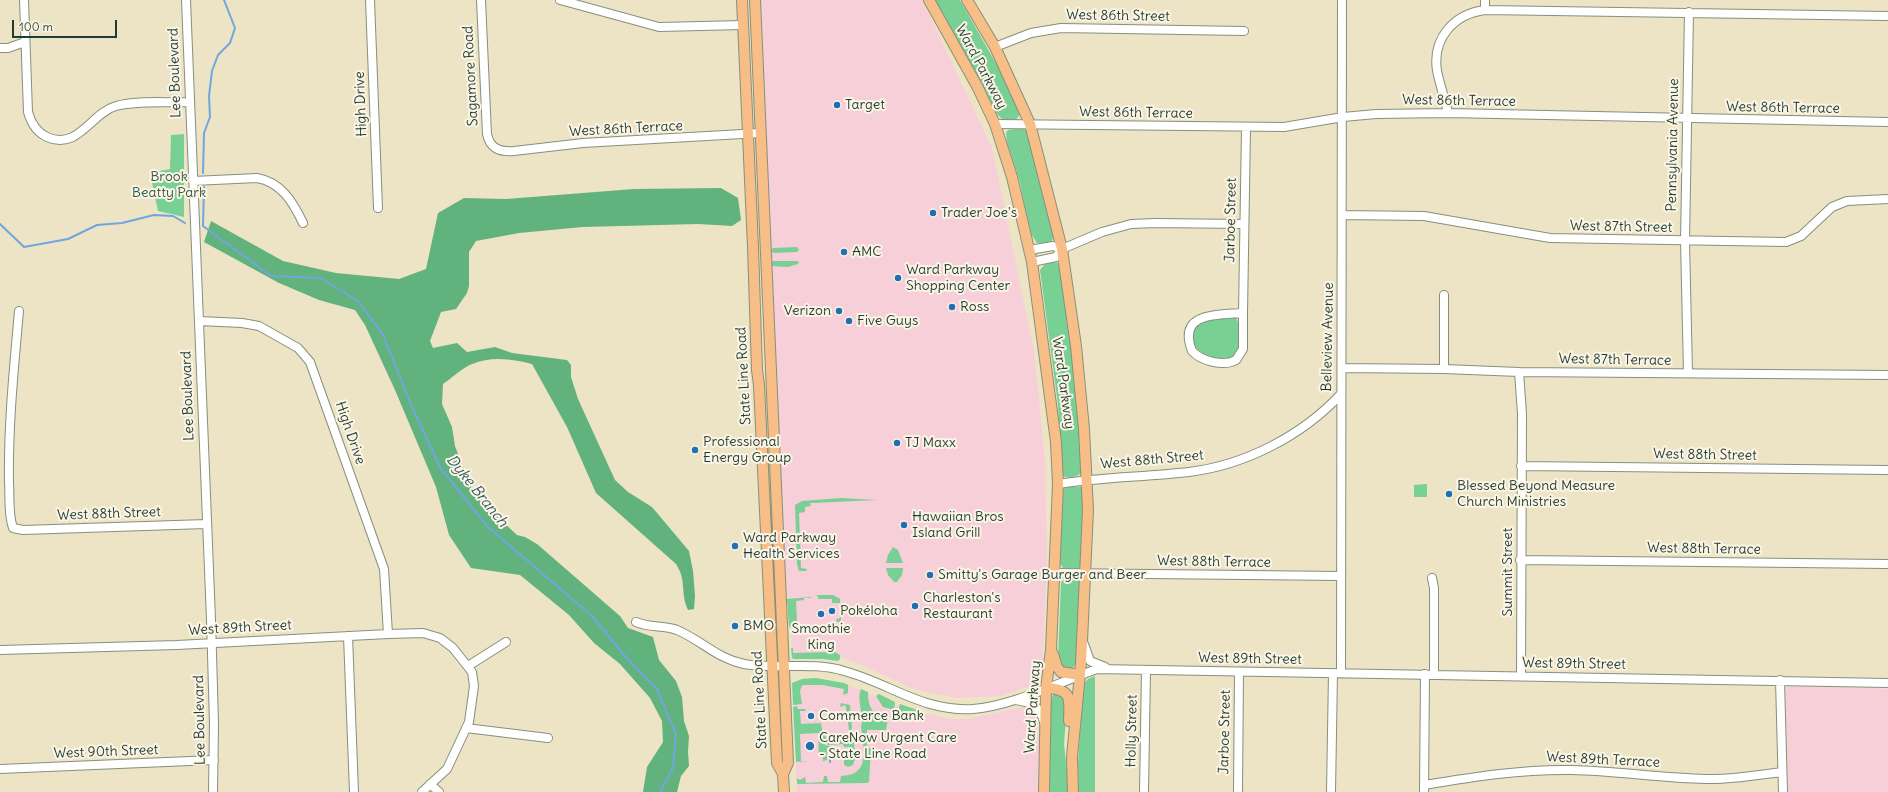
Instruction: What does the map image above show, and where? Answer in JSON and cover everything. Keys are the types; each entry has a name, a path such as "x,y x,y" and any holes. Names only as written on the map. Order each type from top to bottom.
{"main road":[{"name":"State Line Road","path":"742,0 757,370 759,385 777,763 783,774 784,792"},
{"name":"State Line Road","path":"755,0 788,763 783,774"},
{"name":"Ward Parkway","path":"929,0 974,80 995,124 1012,176 1032,262 1056,442 1058,484 1052,650 1046,688 1044,792"},
{"name":"Ward Parkway","path":"967,0 995,47 1030,124 1062,249 1076,346 1088,479 1086,573 1080,675 1072,757 1073,792"},
{"path":"1052,650 1055,664 1061,672 1080,675"},
{"path":"1046,688 1059,688 1064,690 1068,699 1070,708 1067,751 1072,757"}],"street":[{"path":"24,0 28,112 35,128 42,135 50,139 60,140 77,135 106,110 115,106 127,104 190,102"},
{"name":"Lee Boulevard","path":"186,0 211,643 214,760 213,792"},
{"name":"High Drive","path":"370,0 378,208"},
{"name":"Sagamore Road","path":"481,0 487,134 488,141 495,149"},
{"path":"560,0 659,27 743,25"},
{"name":"Belleview Avenue","path":"1341,673 1342,0"},
{"path":"1485,0 1485,10"},
{"path":"1448,113 1437,70 1436,52 1440,39 1450,25 1461,17 1474,11 1689,12 1888,16"},
{"name":"Pennsylvania Avenue","path":"1688,374 1685,241 1689,12"},
{"name":"West 86th Street","path":"995,47 1032,33 1061,28 1244,31"},
{"path":"0,48 8,48 25,42"},
{"name":"West 86th Terrace","path":"995,124 1246,128 1284,127 1342,117 1376,114 1448,113 1888,122"},
{"name":"Jarboe Street","path":"1243,313 1208,316 1196,320 1192,325 1188,336 1192,352 1201,359 1224,363 1236,360 1242,349 1243,313 1246,128"},
{"name":"West 86th Terrace","path":"495,149 502,152 583,143 760,133"},
{"path":"193,181 257,178 266,180 276,185 290,200 303,223"},
{"name":"West 87th Street","path":"1342,215 1424,216 1550,238 1786,242 1801,236 1832,207 1847,201 1888,199"},
{"path":"1032,262 1056,257 1062,249 1102,232 1131,224 1244,224"},
{"path":"1029,250 1053,246 1062,249"},
{"path":"1444,295 1444,369"},
{"name":"West 88th Street","path":"19,311 11,398 9,469 10,519 13,528 23,530 206,524"},
{"name":"High Drive","path":"199,321 242,323 259,326 298,348 310,362 384,569 388,634"},
{"name":"West 87th Terrace","path":"1342,368 1444,369 1520,372 1888,375"},
{"name":"Summit Street","path":"1520,372 1522,414 1520,560 1521,676"},
{"name":"West 88th Street","path":"1058,484 1088,479 1190,472 1243,459 1272,446 1296,431 1328,408 1341,394"},
{"name":"West 88th Street","path":"1522,466 1888,470"},
{"name":"West 88th Terrace","path":"1520,560 1888,564"},
{"name":"West 88th Terrace","path":"1055,573 1341,576"},
{"path":"1424,788 1434,588 1432,578"},
{"name":"West 89th Street","path":"636,622 646,625 666,626 679,631 716,654 732,661 746,664 784,667 820,666 843,670 861,676 913,699 948,708 979,708 1000,704 1097,670 1780,680 1888,683"},
{"name":"West 89th Street","path":"0,650 211,643 422,633 440,638 453,648 468,666"},
{"path":"348,636 354,792"},
{"path":"1082,640 1090,661 1112,670"},
{"path":"422,792 447,769 469,722 474,686 472,672 468,666 506,642"},
{"name":"Holly Street","path":"1144,792 1146,670"},
{"name":"Jarboe Street","path":"1238,792 1239,672"},
{"path":"1331,792 1332,673"},
{"path":"1780,680 1783,792"},
{"path":"1012,700 1026,701 1039,709 1045,730"},
{"path":"466,728 548,738"},
{"name":"West 90th Street","path":"0,769 214,760"},
{"name":"West 89th Terrace","path":"1424,788 1502,773 1541,770 1573,770 1707,779 1742,778 1782,772"},
{"path":"430,784 439,792"}],"shaded area":[{"name":"Ward Parkway Shopping Center","path":"755,0 922,0 992,148 1034,351 1045,459 1047,563 1042,671 1040,681 1028,687 1001,696 956,698 913,689 862,665 840,657 793,654 786,583"},
{"path":"799,680 847,685 920,713 951,719 968,719 1027,706 1031,708 1038,721 1040,792 797,792 793,683"},
{"path":"1790,685 1888,689 1888,792 1788,792 1785,691"}],"green space":[{"path":"935,0 960,0 1006,81 1019,109 1020,114 1016,120 1004,121 996,113"},
{"path":"1022,128 1026,130 1030,142 1054,236 1051,243 1037,243 1031,234 1019,179 1007,142 1006,133 1008,130"},
{"name":"Brook Beatty Park","path":"184,134 184,217 158,211 150,173 170,169 171,135"},
{"path":"721,188 738,198 741,220 732,226 698,224 583,227 519,233 476,241 469,252 469,286 467,293 456,309 441,312 430,341 433,348 457,343 467,352 495,347 512,353 567,360 571,365 571,377 578,399 615,480 628,492 652,507 689,551 693,571 695,596 694,609 688,610 684,598 683,582 676,564 596,493 567,427 532,364 502,359 479,361 465,368 443,384 442,404 452,427 455,446 474,495 517,535 525,537 537,544 620,616 628,628 653,637 659,660 676,681 682,697 684,721 689,736 689,766 681,776 677,792 643,792 647,767 663,742 662,721 650,698 620,664 594,643 569,615 520,575 471,568 449,535 436,487 395,390 365,325 355,310 319,300 279,283 204,242 211,221 283,261 336,273 399,279 426,269 438,213 464,198 506,199 634,189"},
{"path":"797,247 799,250 797,252 774,253 771,251 773,248"},
{"path":"773,261 799,262 798,264 788,267 770,266"},
{"path":"1056,262 1060,265 1071,342 1082,457 1081,471 1079,475 1070,478 1061,474 1058,405 1040,270 1045,264"},
{"path":"1234,317 1238,322 1240,338 1238,349 1233,357 1227,359 1214,358 1201,353 1196,348 1193,334 1198,324 1212,319"},
{"path":"1427,484 1427,497 1414,497 1414,485"},
{"path":"1065,486 1082,487 1084,492 1082,566 1078,569 1063,568 1060,563 1062,493"},
{"path":"841,498 877,500 810,503 811,506 805,507 805,512 799,513 801,568 807,569 806,571 799,571 797,564 795,505 802,501"},
{"path":"893,547 898,550 903,563 886,563 888,555"},
{"path":"886,568 903,568 902,575 897,582 894,582 888,575"},
{"path":"1064,579 1079,579 1082,582 1076,664 1071,669 1063,668 1058,659 1061,582"},
{"path":"815,595 833,595 840,599 841,622 837,622 836,619 840,618 840,603 832,603 832,599 818,599 818,596"},
{"path":"811,597 796,601 797,622 794,627 789,627 787,599"},
{"path":"791,648 793,648 793,653 835,652 840,655 840,659 838,661 823,659 794,659 792,658"},
{"path":"1095,676 1095,792 1079,792 1078,765 1083,684 1088,679"},
{"path":"816,678 844,683 848,685 848,693 843,695 844,689 822,685 802,685 800,691 802,704 793,705 792,683 802,679"},
{"path":"861,689 868,692 872,710 878,715 888,718 886,730 867,730 867,748 871,748 869,782 797,784 797,778 800,780 805,777 806,783 823,782 824,776 827,776 828,782 840,782 841,776 857,771 861,766 864,751 859,698"},
{"path":"879,694 895,702 894,710 883,707 876,696"},
{"path":"1059,694 1063,696 1067,705 1064,744 1069,792 1049,792 1049,704 1053,695"},
{"path":"841,703 850,705 851,730 849,730 845,705 840,707"},
{"path":"900,704 920,711 920,713 918,715 898,711"},
{"path":"797,706 798,709 806,709 805,711 800,711 801,724 821,723 822,731 829,739 854,742 855,759 853,765 848,767 844,765 844,760 850,759 849,747 844,747 843,744 828,745 818,733 800,734 801,761 808,761 796,762 793,707"},
{"path":"818,735 825,745 834,747 827,748 827,760 823,761 823,756 819,756"}],"waterway":[{"path":"203,173 204,133 210,117 209,96 212,71 218,55 230,43 235,28 224,0"},
{"name":"Dyke Branch","path":"204,187 203,226 271,276 321,278 359,302 383,335 412,407 441,469 488,527 592,616 625,656 657,689 676,734 673,768 660,792"},
{"name":"Dyke Branch","path":"0,224 24,247 68,239 97,225 122,223 154,215 173,216 185,223"}],"place":[{"name":"Target","path":"837,105"},
{"name":"Trader Joe's","path":"933,213"},
{"name":"AMC","path":"844,252"},
{"name":"Ward Parkway Shopping Center","path":"898,278"},
{"name":"Ross","path":"952,307"},
{"name":"Verizon","path":"839,311"},
{"name":"Five Guys","path":"849,321"},
{"name":"TJ Maxx","path":"897,443"},
{"name":"Professional Energy Group","path":"695,450"},
{"name":"Blessed Beyond Measure Church Ministries","path":"1449,494"},
{"name":"Hawaiian Bros Island Grill","path":"904,525"},
{"name":"Ward Parkway Health Services","path":"735,546"},
{"name":"Smitty's Garage Burger and Beer","path":"930,575"},
{"name":"Charleston's Restaurant","path":"915,606"},
{"name":"Pokéloha","path":"832,611"},
{"name":"Smoothie King","path":"821,614"},
{"name":"BMO","path":"735,626"},
{"name":"Commerce Bank","path":"811,716"},
{"name":"CareNow Urgent Care - State Line Road","path":"810,746"}]}
